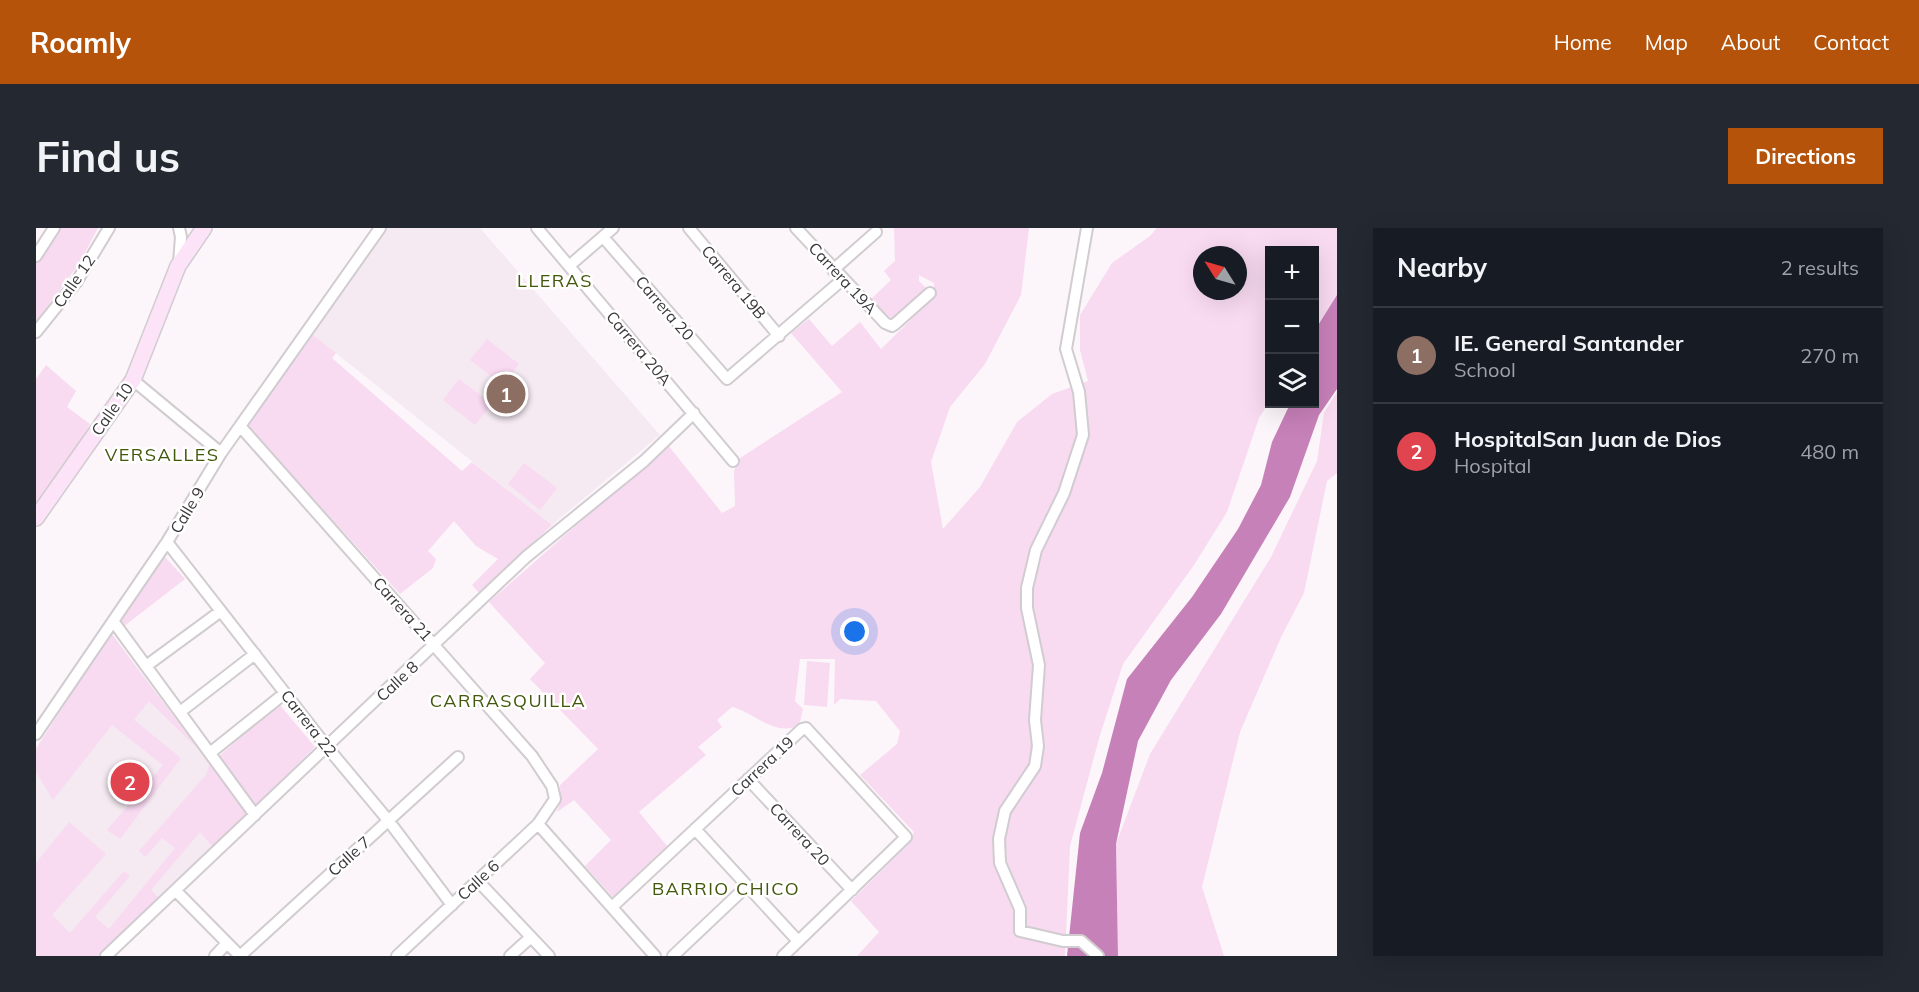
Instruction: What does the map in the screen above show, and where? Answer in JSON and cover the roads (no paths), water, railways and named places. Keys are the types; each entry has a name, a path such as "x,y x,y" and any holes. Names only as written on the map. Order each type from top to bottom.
{"street":[{"path":"36,256 54,228"},
{"name":"Calle 12","path":"36,332 77,281 109,228"},
{"path":"178,266 181,237 179,228"},
{"name":"Calle 10","path":"36,518 133,380 178,266 204,228"},
{"name":"Calle 9","path":"36,734 167,542 221,453 380,228"},
{"name":"Carrera 20A","path":"537,228 734,461"},
{"path":"569,266 613,228"},
{"name":"Carrera 19B","path":"689,228 779,336"},
{"name":"Carrera 19A","path":"796,228 842,280 885,323 892,326 930,293"},
{"path":"1087,228 1066,349 1079,392 1083,435 1064,493 1036,550 1027,588 1027,608 1039,665 1035,720 1038,746 1035,766 1005,811 999,839 999,862 1020,909 1020,931 1063,941 1081,941 1098,956"},
{"path":"833,270 876,232"},
{"name":"Carrera 20","path":"603,237 728,379 779,336"},
{"path":"779,336 842,280"},
{"path":"133,380 221,453"},
{"name":"Calle 8","path":"106,956 526,557 644,460 694,413"},
{"name":"Carrera 21","path":"240,426 532,756 552,786 555,799"},
{"name":"Carrera 22","path":"167,542 327,747 388,820 452,905"},
{"path":"146,666 221,611"},
{"path":"113,621 255,815"},
{"path":"180,712 255,654"},
{"path":"210,753 285,693"},
{"name":"Carrera 19","path":"612,907 802,729 806,728 906,837 852,890"},
{"name":"Calle 7","path":"240,956 458,757"},
{"name":"Carrera 20","path":"748,779 852,890"},
{"name":"Calle 6","path":"396,956 538,824 555,799"},
{"path":"538,824 655,956"},
{"path":"695,829 798,941"},
{"path":"477,880 549,956"},
{"path":"673,956 747,886"},
{"path":"783,956 852,890"},
{"path":"176,891 240,956"},
{"path":"510,956 531,937"},
{"path":"215,956 227,943"}],"place":[{"name":"IE. General Santander","path":"506,394"},
{"name":"HospitalSan Juan de Dios","path":"130,782"}],"district":[{"name":"LLERAS","path":"555,280"},
{"name":"VERSALLES","path":"162,454"},
{"name":"CARRASQUILLA","path":"508,700"},
{"name":"BARRIO CHICO","path":"726,888"}]}
